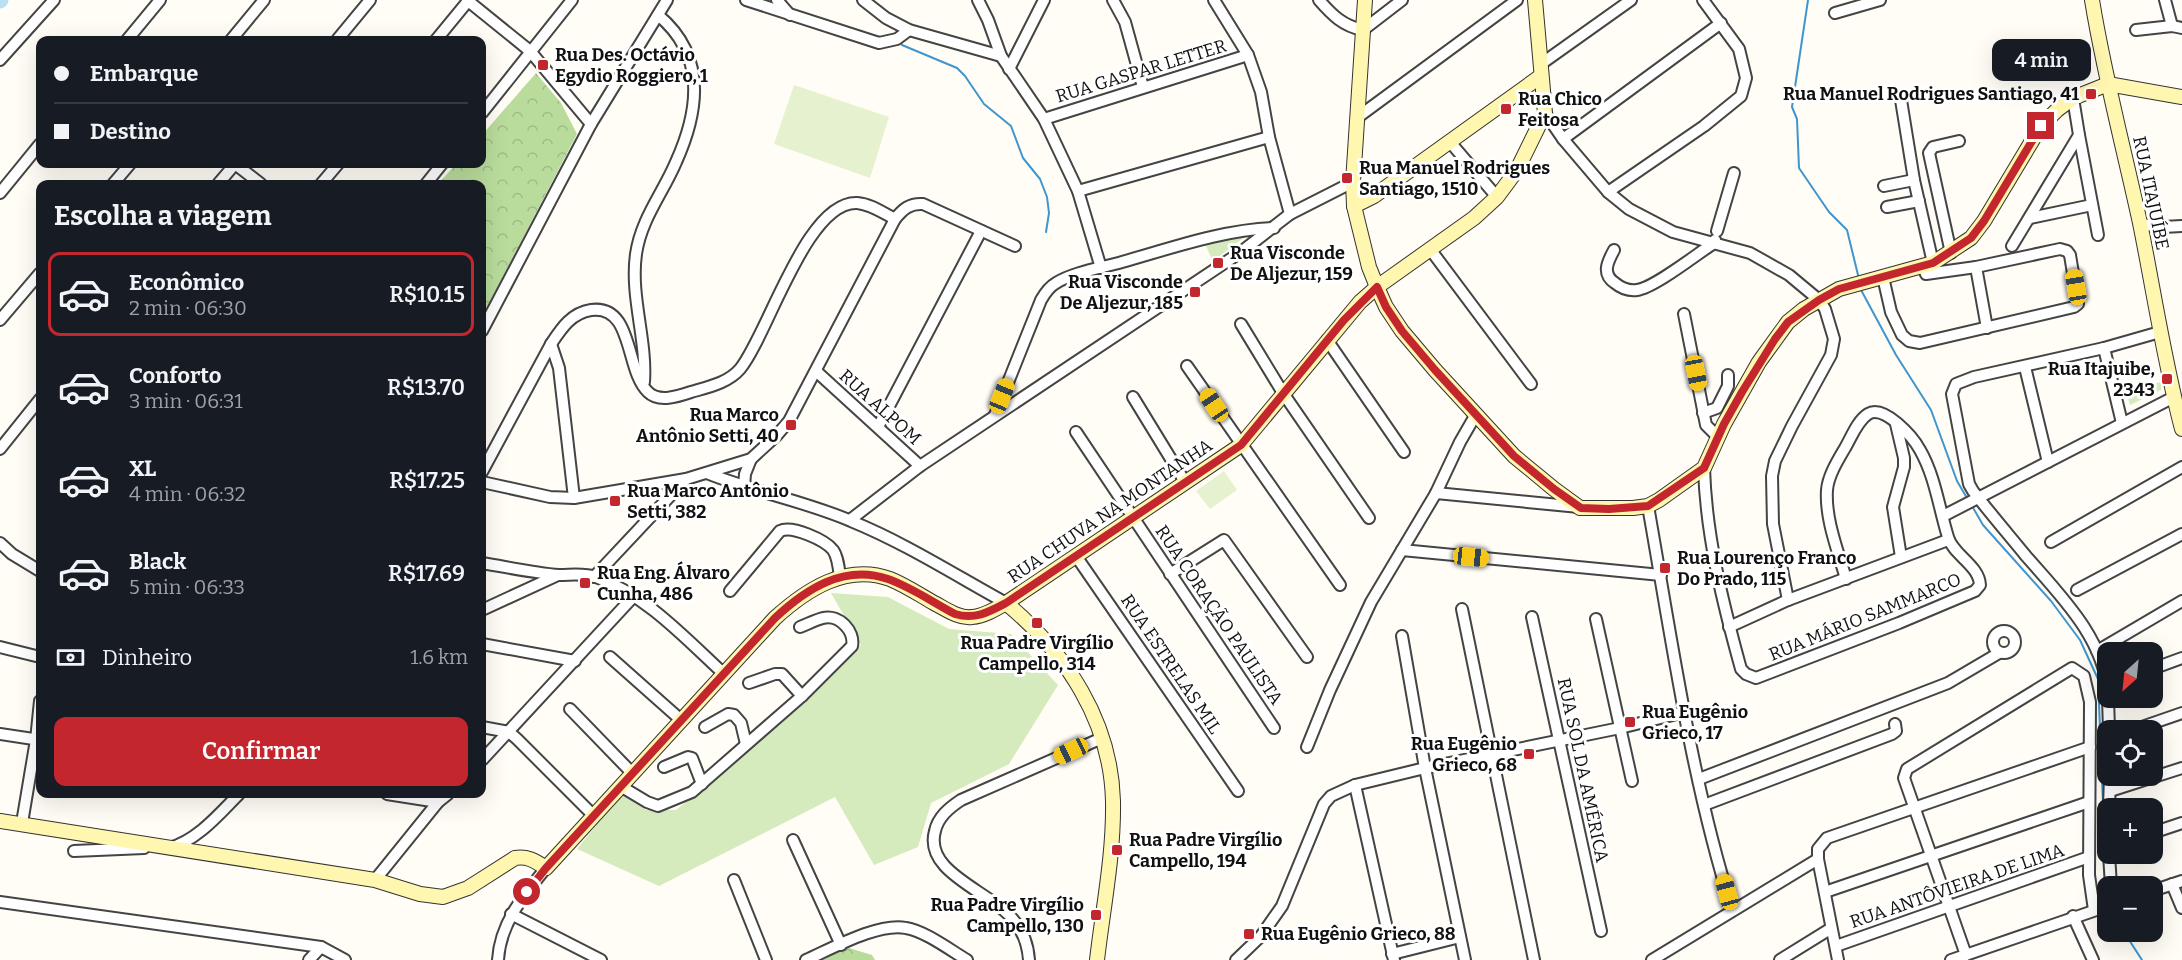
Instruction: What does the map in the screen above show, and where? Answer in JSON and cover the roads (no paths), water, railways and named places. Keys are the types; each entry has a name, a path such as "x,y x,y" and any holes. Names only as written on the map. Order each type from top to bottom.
{"street":[{"path":"0,60 54,0"},
{"path":"130,36 160,0"},
{"path":"234,36 264,0"},
{"path":"340,36 370,0"},
{"path":"439,36 468,0 530,51 591,124"},
{"path":"486,108 572,0"},
{"path":"486,323 591,124 667,0"},
{"path":"746,0 879,43 897,39 909,30"},
{"path":"777,0 790,15"},
{"path":"863,0 886,18 909,30 1001,56"},
{"path":"978,0 1001,56 1044,119 1078,191 1101,268"},
{"path":"1009,69 1044,0"},
{"path":"1113,0 1125,22 1143,87"},
{"path":"1214,0 1248,55 1261,92 1269,137 1290,214"},
{"path":"1319,0 1342,22 1353,28 1364,30 1402,0"},
{"path":"1365,0 1353,182 1354,206 1369,267 1377,287 1386,307 1402,331 1475,416 1514,456 1581,508"},
{"path":"1358,117 1517,0"},
{"path":"1534,0 1545,113 1563,139 1608,192 1629,209 1673,232 1716,237 1770,263 1789,275 1819,300 1825,309 1834,345 1827,364 1781,447 1772,476 1773,524 1788,600"},
{"path":"1354,206 1374,196 1450,142 1631,0"},
{"path":"1608,192 1704,126 1741,96 1746,78 1739,49 1703,0"},
{"path":"1835,13 1880,0"},
{"name":"RUA ITAJUÍBE","path":"2092,0 2182,429"},
{"path":"2136,30 2177,27 2165,0"},
{"path":"646,389 634,274 636,252 642,230 653,205 676,163 689,127 694,93 692,67 684,45 672,27 658,15"},
{"path":"1563,139 1721,23"},
{"name":"RUA GASPAR LETTER","path":"1044,119 1248,55"},
{"path":"1846,579 1831,525 1827,496 1828,483 1838,460 1861,421 1868,414 1881,413 1906,432 1920,449 1943,516 1948,540 1901,556 1846,579 1788,600 1729,627 1710,526 1704,468 1718,437 1775,339 1788,322 1839,289 1928,265 1971,238 1984,221 2041,126 2073,98 2108,84 2182,97"},
{"path":"2073,98 2098,235"},
{"path":"1879,278 1902,335 1909,341 1920,343 2078,304 2070,255 2067,251 2060,249 1976,267 1926,274 1928,265 1919,201 1901,100"},
{"name":"RUA CHUVA NA MONTANHA","path":"546,868 775,618 796,598 815,587 840,578 865,574 891,580 955,614 965,617 984,614 1006,603 1241,445 1360,302 1377,287 1474,218 1497,197 1517,170 1545,113"},
{"path":"2012,246 2079,135"},
{"path":"1078,191 1269,137"},
{"path":"1950,253 1929,153 1933,147 1959,141"},
{"path":"1450,142 1497,197"},
{"path":"0,193 36,149"},
{"path":"116,180 127,168"},
{"path":"221,180 232,168"},
{"path":"240,168 256,180"},
{"path":"324,180 335,168"},
{"path":"429,180 439,168"},
{"path":"1614,250 1607,263 1608,276 1612,282 1631,290 1648,287 1716,237 1734,173"},
{"path":"1884,186 1914,180"},
{"path":"850,520 920,466 1231,259 1290,214 1353,182"},
{"path":"1887,207 1919,201"},
{"path":"486,465 551,345 564,325 577,314 602,309 615,317 623,330 646,389 659,398 679,396 728,379 739,370 756,342 798,256 815,231 832,213 855,203 874,208 895,219"},
{"path":"486,483 550,496 574,498 686,479 751,459 789,421 817,372 895,219 907,207 916,203 923,204 1015,246"},
{"path":"2030,218 2092,206"},
{"path":"2140,224 2163,227 2182,226"},
{"path":"994,416 1041,300 1047,290 1056,283 1224,234 1245,229 1274,228"},
{"path":"878,427 981,231"},
{"path":"1430,249 1531,384"},
{"path":"1976,267 1987,328"},
{"path":"0,320 36,278"},
{"path":"1684,314 1706,425 1718,437"},
{"path":"1241,324 1283,393 1369,518"},
{"path":"2097,651 2063,599 1975,500 1969,484 1953,400 1954,388 1961,381 2104,348 2160,332"},
{"path":"1327,340 1404,452"},
{"path":"551,345 560,368 574,498"},
{"path":"2104,348 2122,423"},
{"path":"1187,366 1340,585"},
{"path":"2025,367 2048,462"},
{"name":"RUA ALPOM","path":"817,372 920,466"},
{"path":"1703,413 1717,408 1728,386 1728,375"},
{"path":"1133,397 1185,482"},
{"path":"1943,516 2174,397"},
{"path":"0,449 36,404"},
{"path":"1307,747 1330,690 1371,602 1436,493 1475,416"},
{"path":"1892,420 1904,458 1904,468 1893,507 1901,556"},
{"name":"RUA CORAÇÃO PAULISTA","path":"1076,432 1274,728"},
{"path":"744,487 745,474 751,459"},
{"path":"2051,542 2182,467"},
{"path":"1436,493 1581,508 1609,509 1648,506 1704,468"},
{"path":"707,473 850,520 874,531 1006,603 1041,635 1060,658 1092,711 1108,758 1113,799 1113,823 1097,960"},
{"path":"594,577 686,479"},
{"path":"1648,506 1704,805 1732,909"},
{"path":"730,591 780,531 789,528 830,547 834,552 840,578"},
{"path":"2077,590 2182,534"},
{"path":"1170,574 1224,540 1307,657"},
{"name":"RUA MÁRIO SAMMARCO","path":"1729,627 1741,669 1756,678 1899,623 1975,591 1980,585 1977,574 1948,540"},
{"path":"0,543 12,554 36,569"},
{"path":"1402,550 1661,576"},
{"name":"RUA ESTRELAS MIL","path":"1076,556 1238,791"},
{"path":"486,564 559,575 580,574 594,577 633,597 660,616 724,674"},
{"path":"486,608 559,575"},
{"path":"486,756 633,597"},
{"path":"2112,642 2182,601"},
{"path":"1462,609 1534,960"},
{"path":"622,787 658,806 692,792 802,696 846,655 852,646 851,633 835,618 824,617 800,627"},
{"name":"RUA SOL DA AMÉRICA","path":"1532,617 1601,931"},
{"path":"1596,619 1632,781"},
{"path":"1402,636 1425,768 1465,960"},
{"path":"486,645 575,660"},
{"path":"0,647 36,656"},
{"path":"1699,779 1937,688 1999,653"},
{"path":"610,657 681,720"},
{"path":"2163,665 2182,658"},
{"path":"1951,960 1966,955 2073,916 2095,909 2090,892 2089,857 2090,702 2084,676 2080,671 2069,669 1907,770 1904,778 1966,955"},
{"path":"749,683 775,674 782,674 802,696"},
{"path":"570,709 633,774"},
{"path":"1236,960 1261,936 1282,906 1324,804 1331,796 1355,785 1425,768 1620,728 1685,712"},
{"path":"2162,720 2182,713"},
{"path":"705,727 731,714 741,723 747,744"},
{"path":"741,723 760,732"},
{"path":"1704,805 1892,734 1896,731 1895,724"},
{"path":"486,728 508,732 528,749 594,816"},
{"path":"0,734 36,740"},
{"path":"1029,960 1029,950 1015,920 938,861 934,852 934,832 946,812 961,800 1102,738"},
{"path":"1838,960 1830,929 1826,892 1818,859 1818,849 1827,838 2090,747"},
{"path":"22,817 36,750"},
{"path":"664,767 688,757 692,758 702,784"},
{"path":"2110,791 2182,768"},
{"path":"1355,785 1393,957 1460,937"},
{"path":"2110,786 2110,798"},
{"path":"74,851 171,848 184,842 217,816 235,798"},
{"path":"412,798 438,802"},
{"path":"378,878 443,798"},
{"path":"1826,892 2089,802"},
{"path":"0,813 184,842 378,878 393,886 420,894 443,897 468,888 515,858 533,859 546,868 511,914 501,937 498,960"},
{"path":"0,821 378,878"},
{"path":"2163,829 2182,823"},
{"path":"793,840 841,945"},
{"name":"RUA ANTÔVIEIRA DE LIMA","path":"1836,946 2089,857"},
{"path":"1652,960 1732,909 1818,859"},
{"path":"734,880 766,960"},
{"path":"2177,883 2182,908"},
{"path":"0,902 321,947 345,960"},
{"path":"511,914 601,960"},
{"path":"2073,916 2093,960"},
{"path":"806,960 889,928 906,928 967,960"},
{"path":"1780,960 1830,929"},
{"path":"309,960 321,947"}],"waterway":[{"path":"1808,0 1792,107 1797,119 1799,168 1829,212 1847,230 1859,279"},
{"path":"902,45 957,68 984,104 1011,126 1023,158 1040,179 1047,197 1049,213 1046,232"},
{"path":"1860,288 1896,355 1931,410 1957,481 1967,498"},
{"path":"1972,506 1983,525 2051,601 2080,640 2098,679 2103,798"},
{"path":"2130,942 2142,960"}],"place":[{"name":"Rua Des. Octávio Egydio Roggiero, 1","path":"543,65"},
{"name":"Rua Manuel Rodrigues Santiago, 41","path":"2091,94"},
{"name":"Rua Chico Feitosa","path":"1506,109"},
{"name":"Rua Manuel Rodrigues Santiago, 1510","path":"1347,178"},
{"name":"Rua Visconde De Aljezur, 159","path":"1218,263"},
{"name":"Rua Visconde De Aljezur, 185","path":"1195,292"},
{"name":"Rua Itajuibe, 2343","path":"2167,379"},
{"name":"Rua Marco Antônio Setti, 40","path":"791,425"},
{"name":"Rua Marco Antônio Setti, 382","path":"615,501"},
{"name":"Rua Lourenço Franco Do Prado, 115","path":"1665,568"},
{"name":"Rua Eng. Álvaro Cunha, 486","path":"585,583"},
{"name":"Rua Padre Virgílio Campello, 314","path":"1037,623"},
{"name":"Rua Eugênio Grieco, 17","path":"1630,722"},
{"name":"Rua Eugênio Grieco, 68","path":"1529,754"},
{"name":"Rua Padre Virgílio Campello, 194","path":"1117,850"},
{"name":"Rua Padre Virgílio Campello, 130","path":"1096,915"},
{"name":"Rua Eugênio Grieco, 88","path":"1249,934"}]}
